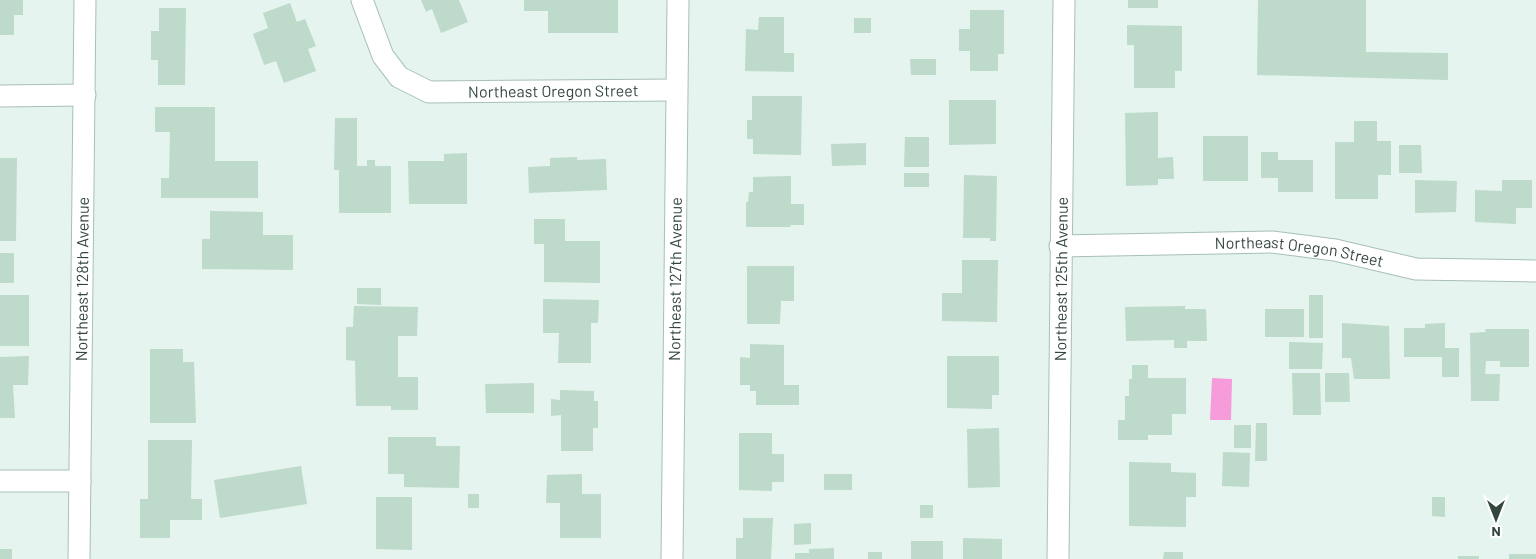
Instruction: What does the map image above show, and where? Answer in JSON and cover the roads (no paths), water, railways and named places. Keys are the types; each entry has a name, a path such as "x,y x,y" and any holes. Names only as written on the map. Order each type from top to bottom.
{"street":[{"name":"Northeast 128th Avenue","path":"79,559 85,0"},
{"name":"Northeast Oregon Street","path":"362,0 383,56 399,77 429,92 676,90"},
{"name":"Northeast 127th Avenue","path":"672,559 678,0"},
{"name":"Northeast 125th Avenue","path":"1058,559 1064,0"},
{"path":"0,96 84,95"},
{"name":"Northeast Oregon Street","path":"1060,246 1272,242 1335,250 1416,269 1536,271"},
{"path":"0,481 80,481"}]}
